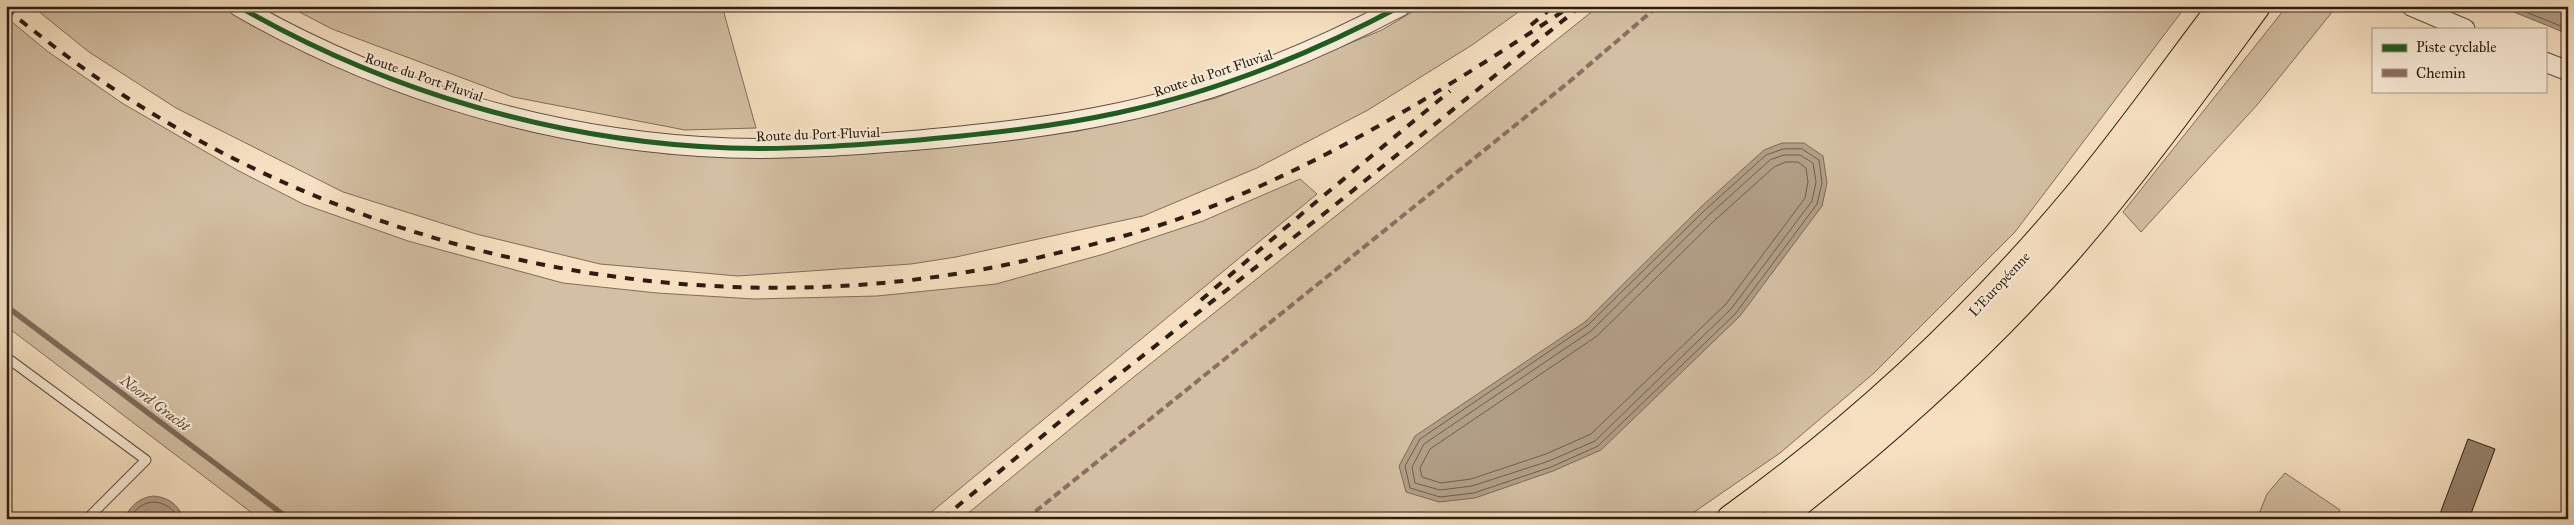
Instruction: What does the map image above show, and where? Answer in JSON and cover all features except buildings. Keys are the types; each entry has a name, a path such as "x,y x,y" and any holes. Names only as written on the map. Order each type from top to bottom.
{"highway":[{"name":"L'Européenne","path":"1731,519 1788,476 1881,399 2001,282 2099,169 2223,6"},
{"name":"L'Européenne","path":"1777,519 1914,406 2018,305 2121,186 2256,6"}],"street":[{"name":"Route du Port Fluvial","path":"238,6 288,33 351,63 423,91 489,111 568,129 627,139 711,147 767,148 832,146 974,135 1117,113 1202,91 1260,72 1326,44 1401,6"},
{"path":"2412,6 2464,28"},
{"path":"2546,62 2568,71"}],"lane":[{"path":"6,358 146,460 87,519"}],"shaded area":[{"path":"32,6 221,6 308,54 418,99 532,132 668,154 859,153 992,142 1078,131 1216,98 1382,30 1422,6 1527,6 1472,45 1368,110 1257,168 1143,216 956,257 911,264 738,276 600,264 476,234 343,192 176,108 89,52"},
{"path":"288,6 722,6 756,128 685,130 513,97 332,29"},
{"path":"1599,6 2186,6 2015,232 1874,373 1780,453 1684,519 961,519 1120,388"},
{"path":"2287,6 2337,6 2257,105 2141,232 2123,212"},
{"path":"6,17 47,51 122,103 237,170 303,204 408,241 563,283 657,293 754,299 877,296 996,284 1104,254 1203,221 1300,179 1317,194 923,519 260,519 6,326"},
{"path":"2285,473 2340,510 2335,519 2257,519 2267,494"}],"water":[{"path":"2499,6 2568,6 2568,34"},
{"path":"1782,143 1804,143 1823,156 1827,183 1822,206 1740,316 1601,450 1553,471 1475,498 1439,502 1406,492 1399,466 1415,436 1585,322 1702,206 1764,150"},
{"path":"153,496 172,502 179,509 184,519 124,519 136,503"}],"waterway":[{"name":"Noord Gracht","path":"6,306 289,519"}],"railway":[{"path":"1531,25 1554,6"},
{"path":"6,9 49,43 123,95 227,155 336,204 450,242 568,269 687,284 807,287 927,278 1045,256 1127,235 1188,216 1303,166 1395,117 1484,63 1571,6"},
{"path":"942,519 1080,405 1330,209 1581,6"},
{"path":"1201,300 1450,91"}],"marked path":[{"path":"1026,519 1569,82 1658,6"}],"cycle path":[{"path":"238,6 295,37 354,64 414,87 475,107 538,123 602,135 666,144 730,148 824,147 944,138 1043,126 1117,113 1191,94 1263,70 1333,40 1401,6"}]}
